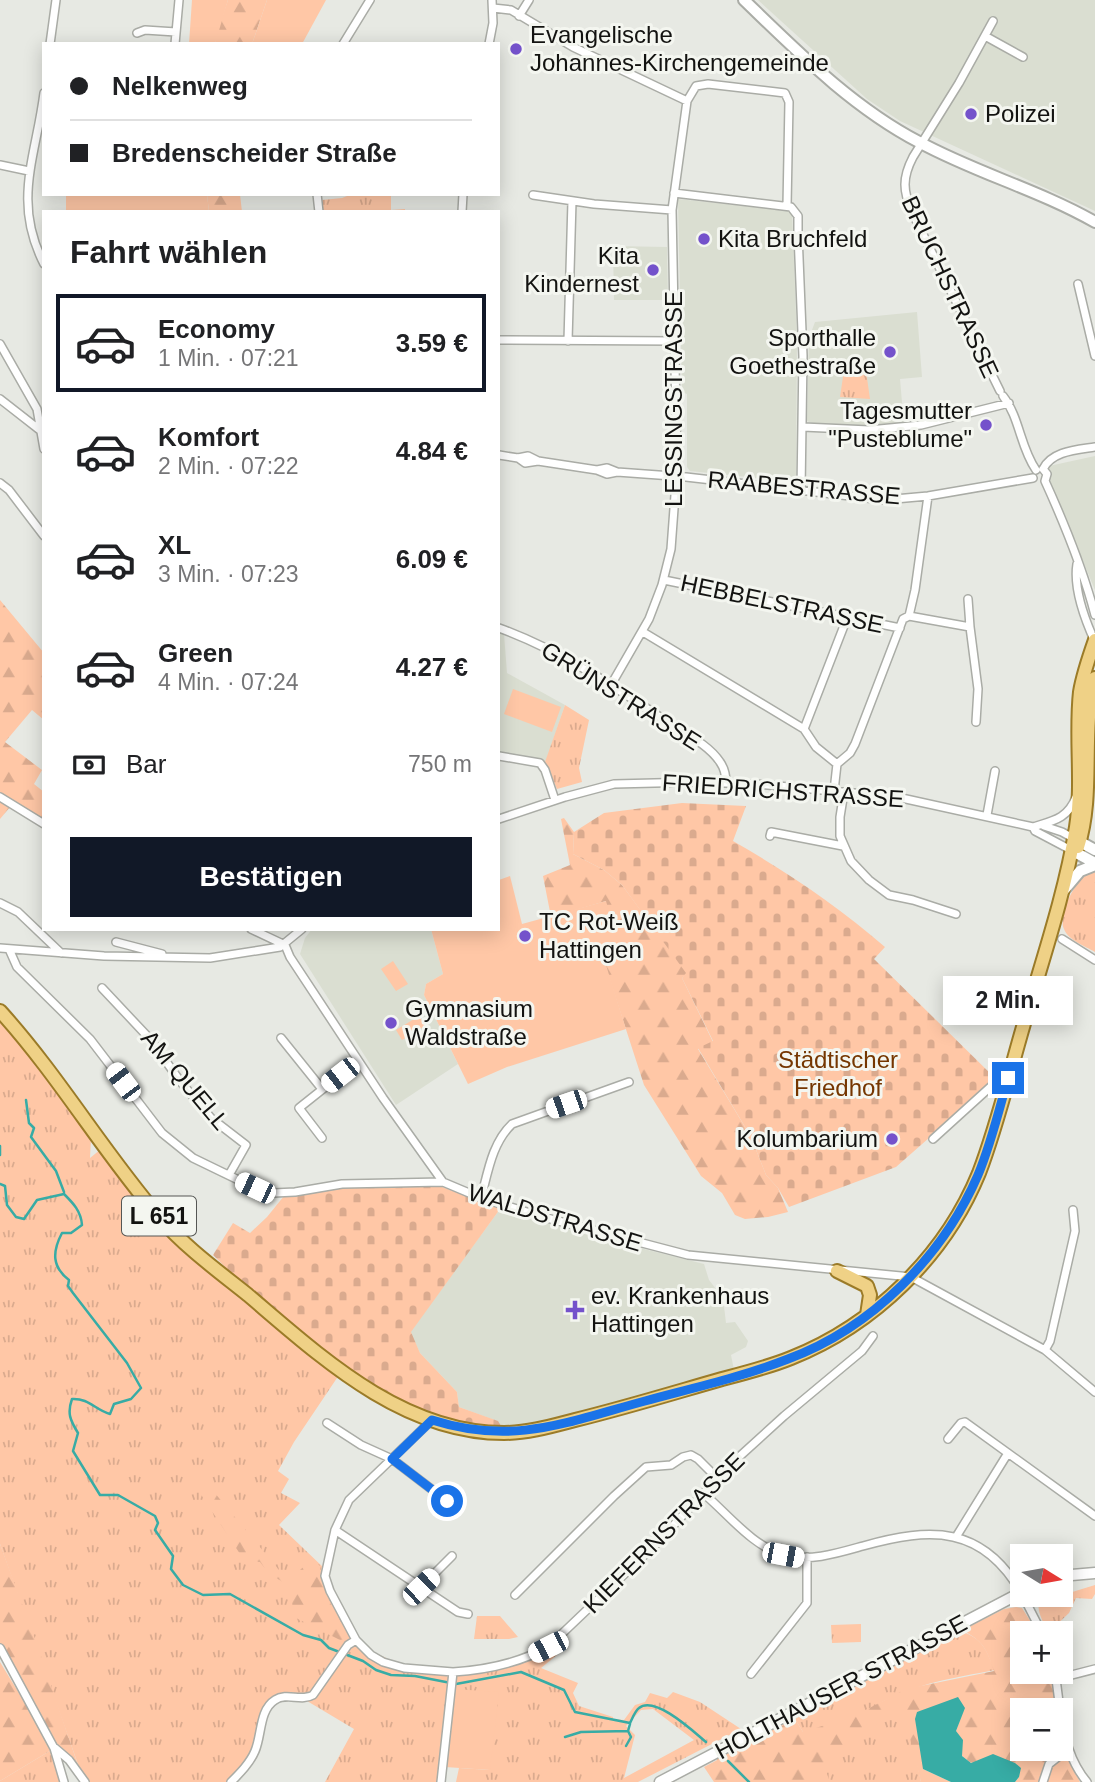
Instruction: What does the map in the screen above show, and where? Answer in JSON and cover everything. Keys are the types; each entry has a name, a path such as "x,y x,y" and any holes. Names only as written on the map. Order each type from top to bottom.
{"main road":[{"path":"744,0 844,92 874,115 922,144 1095,222"},
{"name":"L 651","path":"1075,846 1081,686 1095,641"},
{"name":"L 651","path":"0,1011 33,1049 140,1193 175,1233 339,1370 377,1394 432,1420 476,1431 508,1433 564,1423 671,1395 789,1359 831,1339 911,1278 942,1239 970,1192 990,1141 1087,809 1095,678"},
{"path":"1075,846 1095,850"},
{"path":"1060,895 1080,871 1095,864 1075,846"},
{"path":"836,1271 867,1286 870,1295 867,1314"}],"street":[{"path":"50,42 56,0"},
{"path":"176,42 179,0"},
{"path":"344,42 370,0"},
{"path":"519,16 529,0"},
{"path":"489,42 493,4 511,10 573,47 687,101 696,86 708,84 785,93 789,102 787,206"},
{"name":"BRUCHSTRASSE","path":"993,21 907,169 904,192 971,335 1009,403 1021,443 1040,470 1047,474 1045,481 1070,540 1077,564 1075,575 1086,621 1095,641"},
{"path":"137,33 145,30 176,32"},
{"path":"985,36 1023,57"},
{"name":"LESSINGSTRASSE","path":"611,685 643,632 664,580 671,549 677,478 673,210 687,101"},
{"path":"42,103 29,171 27,214 42,259"},
{"path":"0,165 29,171"},
{"path":"674,193 787,206 796,211 803,356 801,490"},
{"path":"533,195 673,210"},
{"path":"568,341 572,201"},
{"path":"1078,284 1095,356"},
{"path":"500,340 675,341"},
{"path":"0,344 34,402 41,431"},
{"path":"0,399 41,431"},
{"path":"803,427 869,430 917,426 1009,403"},
{"path":"1045,481 1039,483 1033,478 1049,459 1095,447"},
{"name":"RAABESTRASSE","path":"500,455 519,458 526,455 538,461 597,470 607,468 617,472 884,500 928,496 1033,478"},
{"path":"0,483 9,490 42,533"},
{"path":"834,791 837,764 850,753 860,735 903,620 909,616 918,576 928,496"},
{"name":"BRUCHSTRASSE","path":"1077,564 1083,570 1095,615"},
{"name":"HEBBELSTRASSE","path":"664,580 900,628"},
{"name":"BRUCHSTRASSE","path":"1088,588 1095,595"},
{"path":"968,599 978,690 976,722"},
{"path":"909,616 970,627"},
{"path":"804,729 847,618"},
{"name":"GRÜNSTRASSE","path":"500,628 543,646 611,685 710,751 721,763 726,774 726,783"},
{"path":"643,632 804,729 816,747 837,764"},
{"path":"500,756 540,763 555,800"},
{"path":"987,815 995,771"},
{"name":"FRIEDRICHSTRASSE","path":"500,819 614,784 653,781 726,783 908,799 1062,832 1075,846"},
{"path":"1036,826 1053,822 1069,811 1079,786"},
{"path":"845,792 839,827 843,846 851,861 869,880 889,895 956,914"},
{"path":"0,797 42,823"},
{"name":"FRIEDRICHSTRASSE","path":"1036,826 1035,831 1075,846"},
{"path":"770,836 771,832 843,846"},
{"path":"0,903 18,912 61,953"},
{"path":"255,931 285,945"},
{"path":"4,949 210,958 285,945 300,931"},
{"path":"1062,939 1095,960"},
{"path":"117,942 173,958"},
{"name":"WALDSTRASSE","path":"285,945 290,957 358,1061 443,1182 481,1198 688,1255 911,1278"},
{"path":"4,949 17,967 90,1039 162,1133 193,1158 255,1188 281,1193 342,1184 443,1182"},
{"name":"AM QUELL","path":"102,988 150,1040 211,1118 246,1145 229,1175"},
{"path":"281,1038 322,1089"},
{"path":"322,1138 299,1108 358,1061"},
{"path":"933,1139 998,1080 1007,1083"},
{"path":"481,1198 495,1147 512,1124 629,1082"},
{"path":"1045,1350 1050,1341 1075,1231 1073,1210"},
{"path":"911,1278 1045,1350 1095,1392"},
{"name":"KIEFERNSTRASSE","path":"356,1640 371,1655 383,1662 453,1676 531,1656 548,1647 644,1556 717,1478 784,1416 862,1351 873,1336"},
{"path":"231,1782 254,1754 263,1717 273,1701 280,1698 309,1698 348,1645 356,1640 326,1581 327,1562 335,1531 353,1496 432,1420"},
{"path":"948,1439 961,1423 965,1422 1095,1516"},
{"path":"327,1423 361,1445 392,1459 447,1501"},
{"path":"956,1537 1008,1453"},
{"path":"515,1595 646,1467 671,1465 691,1455 717,1478"},
{"path":"703,1493 768,1548 783,1555 827,1555 917,1534 956,1537 976,1546 1010,1575"},
{"path":"335,1531 457,1612 468,1614"},
{"path":"421,1587 452,1556"},
{"path":"751,1674 807,1603 807,1557"},
{"path":"1073,1575 1095,1573"},
{"name":"HOLTHAUSER STRASSE","path":"665,1781 1010,1599"},
{"path":"0,1648 54,1748 64,1782"},
{"path":"1073,1672 1095,1669"},
{"path":"441,1782 453,1676"},
{"path":"54,1748 69,1760 85,1782"},
{"path":"1073,1758 1087,1782"},
{"path":"1043,1782 1049,1764 1053,1761"}],"shaded area":[{"path":"758,0 1095,0 1095,211 900,121 867,99"},
{"path":"678,199 792,211 797,338 796,482 690,471 687,467 687,394 682,392"},
{"path":"613,246 667,247 668,300 614,300"},
{"path":"917,312 922,377 900,379 904,426 870,428 814,424 807,421 809,338 815,322"},
{"path":"1095,456 1095,590 1049,480 1048,471 1049,466"},
{"path":"500,632 504,634 507,673 565,705 545,764 539,760 500,753"},
{"name":"Gymnasium Waldstraße","path":"310,931 432,931 443,974 426,984 424,995 458,1064 396,1105 300,954"},
{"name":"ev. Krankenhaus Hattingen","path":"500,1209 588,1235 704,1264 709,1280 723,1298 726,1323 735,1322 748,1341 746,1347 731,1355 734,1370 571,1418 503,1429 497,1421 459,1407 457,1392 420,1353 410,1332"}],"green space":[{"path":"192,0 228,0 216,42 189,42"},
{"path":"228,0 267,0 253,42 215,42"},
{"path":"267,0 326,0 303,42 253,42"},
{"path":"66,196 207,196 209,210 66,210"},
{"path":"207,196 240,196 242,210 209,210"},
{"path":"391,196 391,210 323,210 322,200"},
{"path":"844,370 866,371 870,399 840,397"},
{"path":"0,600 42,651 42,718 32,710 5,742 42,770 34,784 42,790 42,818 17,805 10,807 0,819"},
{"path":"513,689 561,707 552,732 504,714"},
{"path":"565,705 589,720 579,768 582,782 557,789 545,762"},
{"name":"Städtischer Friedhof","path":"682,803 746,806 733,841 812,890 885,947 874,959 996,1079 896,1167 789,1207 778,1188 766,1175 751,1137 698,1048 713,1041 682,978 686,973 622,885 604,870 573,854 574,832 604,813"},
{"path":"564,818 574,832 573,854 604,870 622,885 687,973 682,978 713,1042 698,1049 751,1137 766,1175 778,1188 788,1212 745,1219 735,1215 722,1193 701,1176 644,1085 600,949 606,901 551,917 543,876 570,865 561,819"},
{"path":"1095,871 1095,952 1069,936 1063,923 1070,895 1088,873"},
{"path":"510,876 522,924 606,901 618,943 601,949 626,1029 507,1067 468,1084 424,995 426,984 443,974 432,931 500,931 500,880"},
{"path":"393,961 408,984 396,991 381,969"},
{"path":"419,1016 425,1026 402,1040 396,1030"},
{"path":"0,1019 37,1060 91,1138 90,1158 101,1149 136,1195 339,1375 278,1471 289,1479 281,1493 300,1503 279,1525 325,1569 323,1580 353,1639 349,1649 355,1643 411,1670 451,1677 557,1655 541,1668 578,1683 573,1693 579,1706 613,1719 624,1720 635,1705 645,1702 650,1693 667,1698 673,1692 700,1702 741,1729 638,1782 456,1782 459,1768 490,1770 486,1755 448,1697 439,1782 325,1782 354,1729 297,1695 290,1694 265,1711 256,1748 230,1782 89,1782 80,1770 0,1544","holes":["653,1709 694,1740 624,1778 635,1735 626,1726 641,1710"]},
{"path":"437,1185 500,1209 411,1332 420,1353 457,1392 459,1407 498,1421 503,1429 464,1425 425,1413 385,1394 308,1341 213,1255 233,1223 250,1233 284,1196 341,1186"},
{"path":"209,1486 288,1581 312,1559 320,1566 327,1594 351,1638 346,1643 292,1616 291,1594 288,1588 260,1562 244,1560 200,1493"},
{"path":"0,1544 80,1771 55,1747 11,1678 0,1652"},
{"path":"1095,1585 1092,1599 1076,1598 1073,1604 1073,1592"},
{"path":"1039,1607 1072,1607 1061,1621 1043,1621"},
{"path":"1022,1608 1030,1621 1010,1621 1010,1684 1054,1684 1055,1698 1010,1698 1010,1761 1049,1761 1042,1782 1015,1782 1019,1777 971,1763 962,1756 956,1731 964,1708 923,1769 951,1782 921,1782 903,1710 855,1737 827,1758 830,1782 714,1782 704,1767 795,1719 803,1732 854,1716 906,1689 994,1671 983,1646 962,1630 1004,1609"},
{"path":"477,1616 500,1616 518,1637 474,1639"},
{"path":"861,1624 861,1642 832,1643 831,1625"},
{"path":"961,1631 975,1638 983,1646 995,1670 922,1686 880,1703 903,1694 921,1782 729,1782 717,1764 717,1759 786,1722 803,1732 795,1719"},
{"path":"0,1662 53,1749 0,1781"},
{"path":"454,1689 499,1692 490,1770 445,1767"},
{"path":"53,1749 63,1782 0,1782 0,1781"},
{"path":"1056,1761 1069,1761 1080,1782 1045,1782 1050,1766"}],"water":[{"path":"958,1697 965,1708 956,1731 963,1740 962,1756 971,1763 993,1754 1021,1768 1019,1777 1015,1782 951,1782 923,1769 915,1719 917,1712"}],"waterway":[{"path":"26,1100 29,1123 34,1128 31,1137 56,1171 64,1192"},
{"path":"0,1146 0,1155"},
{"path":"0,1184 5,1186 7,1205 16,1217 24,1219 37,1200 64,1194 78,1211 82,1225 71,1233 62,1233 56,1247 55,1259 59,1270 69,1280 68,1286 127,1363 141,1388 131,1399 114,1404 110,1414 83,1400 72,1399 70,1416 78,1433 73,1451 100,1495 118,1495 155,1516 158,1523 155,1530 173,1556 171,1569 183,1585 203,1595 230,1594 303,1635 321,1640 329,1648 391,1675 415,1676 456,1684 521,1672 564,1690 575,1712 630,1723 639,1708 646,1705 655,1706 684,1723 706,1742"},
{"path":"626,1746 631,1737 628,1731 630,1724"},
{"path":"565,1737 581,1732 628,1731"},
{"path":"728,1761 749,1782"}],"place":[{"name":"Evangelische Johannes-Kirchengemeinde","path":"516,49"},
{"name":"Polizei","path":"971,114"},
{"name":"Kita Bruchfeld","path":"704,239"},
{"name":"Kita Kindernest","path":"653,270"},
{"name":"Sporthalle Goethestraße","path":"890,352"},
{"name":"Tagesmutter \"Pusteblume\"","path":"986,425"},
{"name":"TC Rot-Weiß Hattingen","path":"525,936"},
{"name":"Gymnasium Waldstraße","path":"391,1023"},
{"name":"Kolumbarium","path":"892,1139"},
{"name":"ev. Krankenhaus Hattingen","path":"575,1310"}],"route":[{"path":"447,1501 392,1459 432,1420 476,1431 508,1433 564,1423 671,1395 789,1359 831,1339 861,1319 911,1278 957,1217 978,1174 1008,1078"}]}
